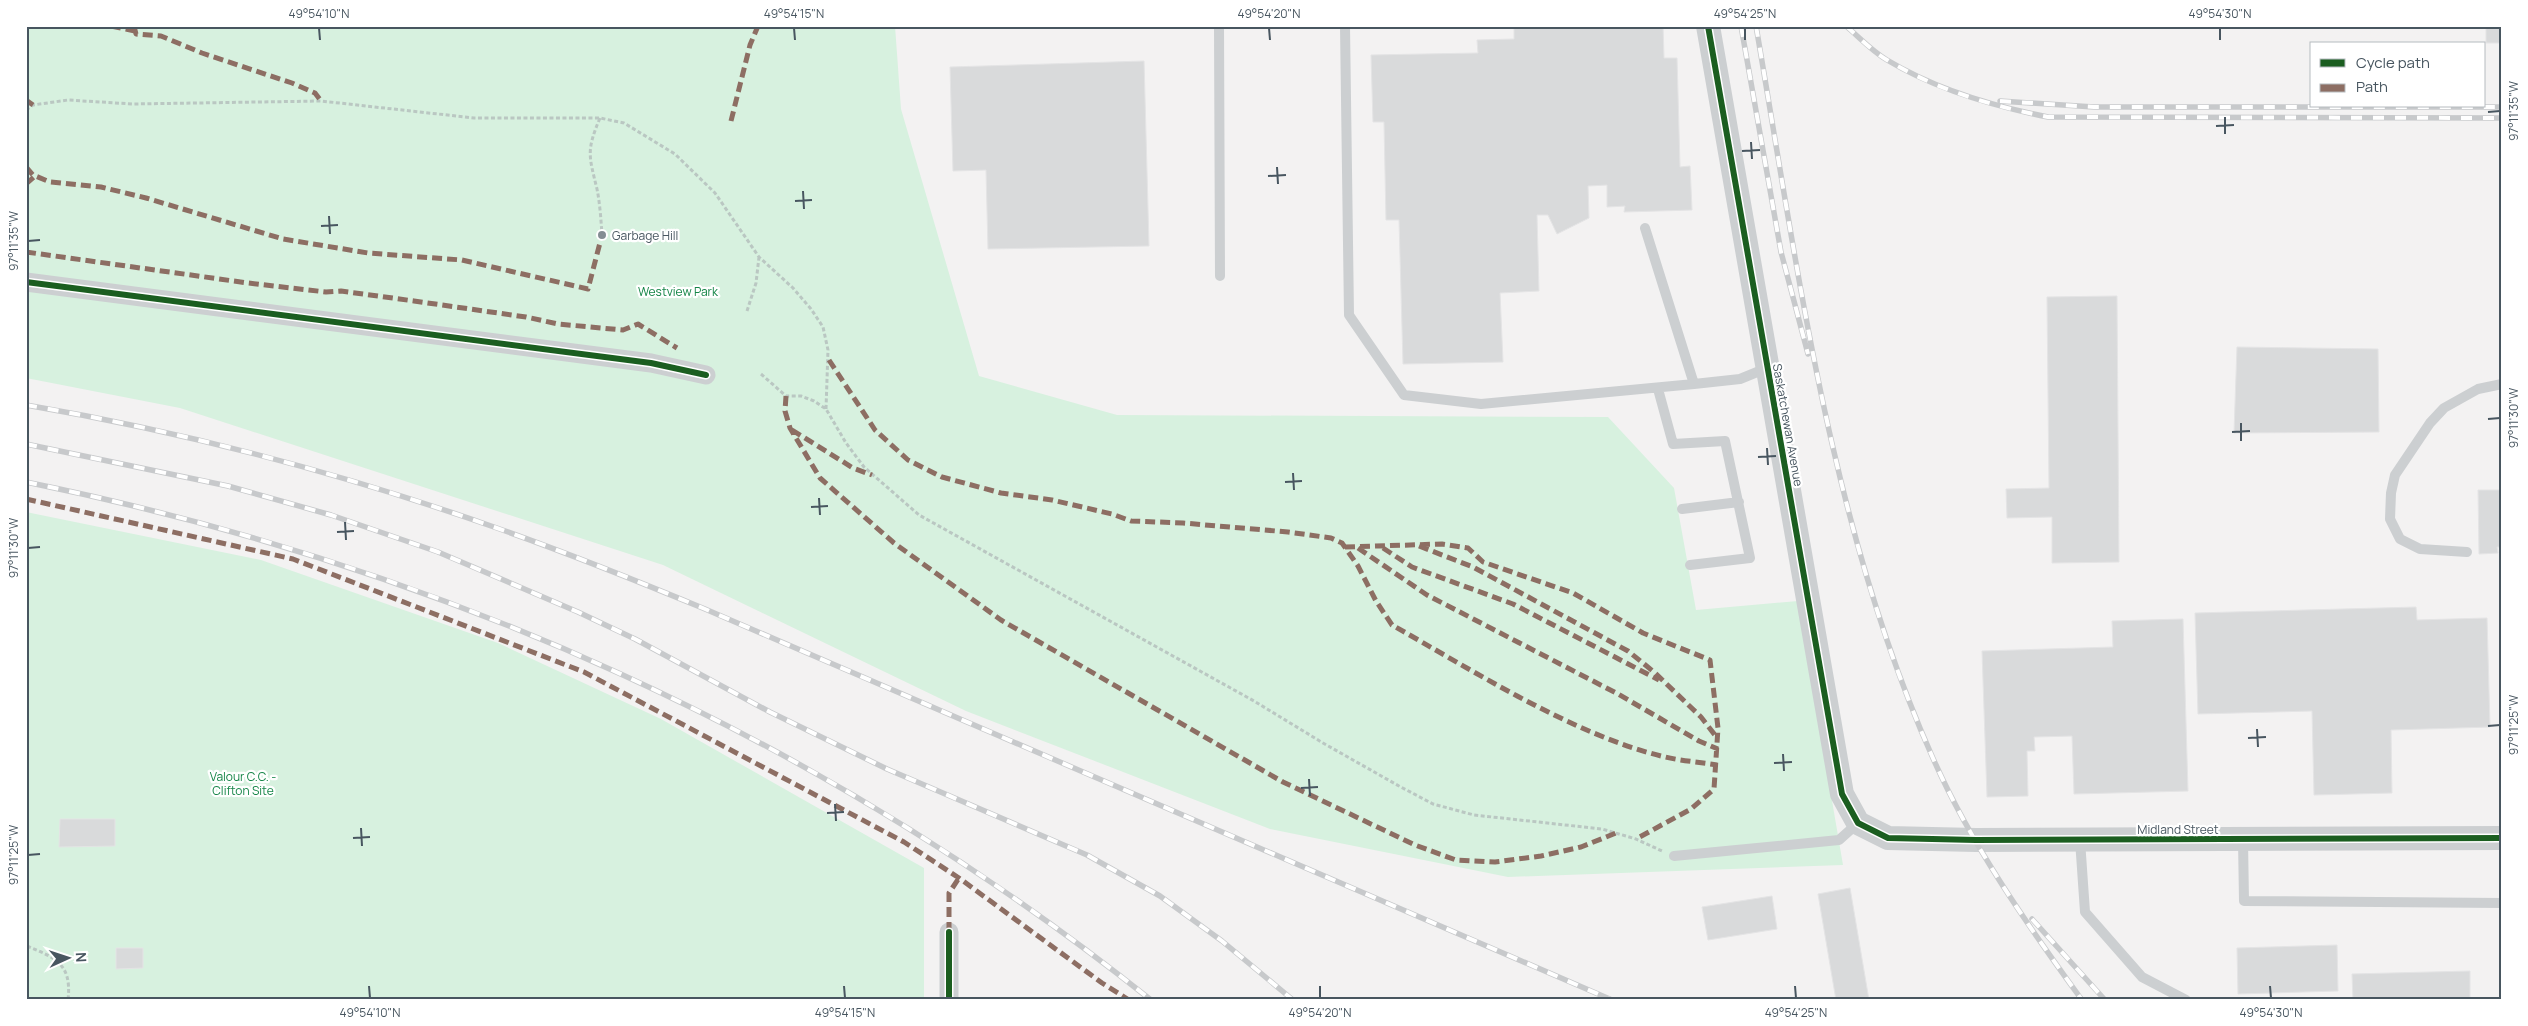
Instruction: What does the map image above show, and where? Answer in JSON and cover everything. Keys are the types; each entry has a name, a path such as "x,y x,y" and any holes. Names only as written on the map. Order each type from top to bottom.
{"street":[{"name":"Saskatchewan Avenue","path":"1708,26 1842,794 1858,823"},
{"path":"26,282 641,361 706,375"},
{"name":"Midland Street","path":"1858,823 1888,838 2080,840 2502,838"},
{"path":"949,932 949,1000"}],"lane":[{"path":"1219,26 1220,276"},
{"path":"1345,26 1349,315 1404,395 1481,404 1658,389 1740,379 1767,368"},
{"path":"1645,228 1694,384"},
{"path":"2467,552 2420,549 2400,539 2390,519 2391,493 2396,475 2430,423 2444,408 2478,389 2502,384"},
{"path":"1658,389 1673,444 1726,441 1750,558 1690,565"},
{"path":"1682,508 1739,502"},
{"path":"1674,856 1839,840 1858,823"},
{"path":"2080,840 2085,912 2142,977 2186,1000"},
{"path":"2243,840 2244,901 2502,903"}],"path":[{"path":"26,110 33,106 68,100 132,104 321,101 474,118 600,118 624,123 675,154 715,194 759,257 793,288 823,327 828,350 826,409"},
{"path":"600,118 592,136 589,157 598,196 602,235"},
{"path":"747,311 756,284 759,257"},
{"path":"761,374 786,396 801,396 814,401 826,409 846,443 864,467 920,515 1254,701 1322,744 1433,804 1474,815 1602,829 1636,839 1674,856"},
{"path":"27,946 53,957 65,968 70,986 68,1000"}],"green space":[{"name":"Westview Park","path":"26,26 895,26 901,109 979,376 1117,415 1608,417 1674,488 1696,610 1798,601 1843,865 1508,877 1270,829 966,711 663,565 180,408 26,378"},
{"name":"Valour C.C. - Clifton Site","path":"26,512 261,560 498,643 661,719 924,868 924,1000 26,1000"}],"building":[{"path":"1514,26 1663,26 1664,58 1677,58 1680,167 1690,166 1692,210 1624,212 1625,206 1607,207 1607,185 1588,186 1589,218 1557,234 1548,215 1537,215 1539,291 1500,293 1503,362 1403,364 1399,220 1386,220 1384,122 1373,122 1371,55 1478,53 1477,40 1514,39"},
{"path":"2486,26 2502,26 2502,43 2486,43"},
{"path":"1144,61 1149,246 988,249 986,170 953,171 950,67"},
{"path":"2117,296 2119,562 2052,563 2052,517 2007,518 2006,489 2049,488 2047,297"},
{"path":"2237,347 2378,349 2379,432 2234,433"},
{"path":"2478,490 2502,490 2502,547 2497,547 2498,553 2479,554"},
{"path":"2416,607 2417,620 2487,618 2490,727 2391,730 2392,793 2314,795 2312,711 2198,714 2195,613"},
{"path":"2183,619 2188,791 2074,794 2072,736 2034,737 2035,751 2027,751 2028,796 1987,797 1982,651 2113,647 2112,621"},
{"path":"60,819 115,819 115,846 59,847"},
{"path":"1850,888 1869,1000 1836,1000 1818,894"},
{"path":"1772,896 1777,929 1708,940 1702,907"},
{"path":"2337,945 2338,991 2238,994 2237,948"},
{"path":"116,948 143,948 143,968 116,969"},
{"path":"2470,971 2470,1000 2353,1000 2352,974"}],"railway":[{"path":"1741,26 1781,252 1808,354"},
{"path":"1756,26 1787,211 1822,397 1843,490 1868,580 1897,669 1932,756 1981,851 2040,942 2082,1000"},
{"path":"1846,26 1881,56 1925,80 1965,96 2006,108 2048,117 2502,118"},
{"path":"2000,101 2094,107 2310,107"},
{"path":"2486,107 2502,107"},
{"path":"26,405 145,428 262,456 379,489 547,546 705,609 1612,1000"},
{"path":"26,444 228,486 331,515 438,552 578,612 635,639 770,712 887,769 1087,855 1160,896 1222,941 1293,1000"},
{"path":"26,482 180,518 330,561 477,613 620,674 759,742 894,819 1025,905 1151,1000"},
{"path":"2032,919 2105,1000"}],"marked path":[{"path":"111,26 135,31"},
{"path":"134,26 136,34 161,36 202,53 292,83 315,93 321,101"},
{"path":"731,121 750,45 758,26"},
{"path":"26,100 33,105"},
{"path":"26,167 33,175 50,182 101,187 146,198 283,239 368,253 462,260 588,289 602,235"},
{"path":"26,184 35,176"},
{"path":"26,252 248,283 326,292 341,291 526,317 558,324 623,330 638,324 677,348"},
{"path":"829,360 875,430 908,460 942,477 1001,493 1052,500 1112,514 1131,521 1183,523 1288,532 1331,538 1342,543 1358,566 1376,601 1392,625 1525,700 1595,734 1665,757 1717,765"},
{"path":"786,396 785,411 790,428 820,478 894,543 1001,620 1283,782 1415,845 1456,860 1495,862 1541,856 1581,847 1616,833"},
{"path":"792,430 853,468 872,475"},
{"path":"26,499 293,559 584,672 904,842 959,878 1102,983 1129,1000"},
{"path":"1345,547 1442,544 1468,548 1483,562 1573,593 1643,633 1710,660 1718,728 1714,789 1691,809 1636,839"},
{"path":"1419,546 1473,567 1628,651 1654,672 1701,717 1718,739"},
{"path":"1358,548 1427,595 1618,694 1699,741 1718,749"},
{"path":"1383,548 1412,567 1513,604 1659,680"},
{"path":"949,932 949,893 959,878"}],"cycle path":[{"path":"1708,26 1842,794 1858,823 1888,838 1976,840 2502,838"},
{"path":"26,282 651,363 706,375"},
{"path":"949,932 949,1000"}],"place":[{"name":"Garbage Hill","path":"602,235"}]}
